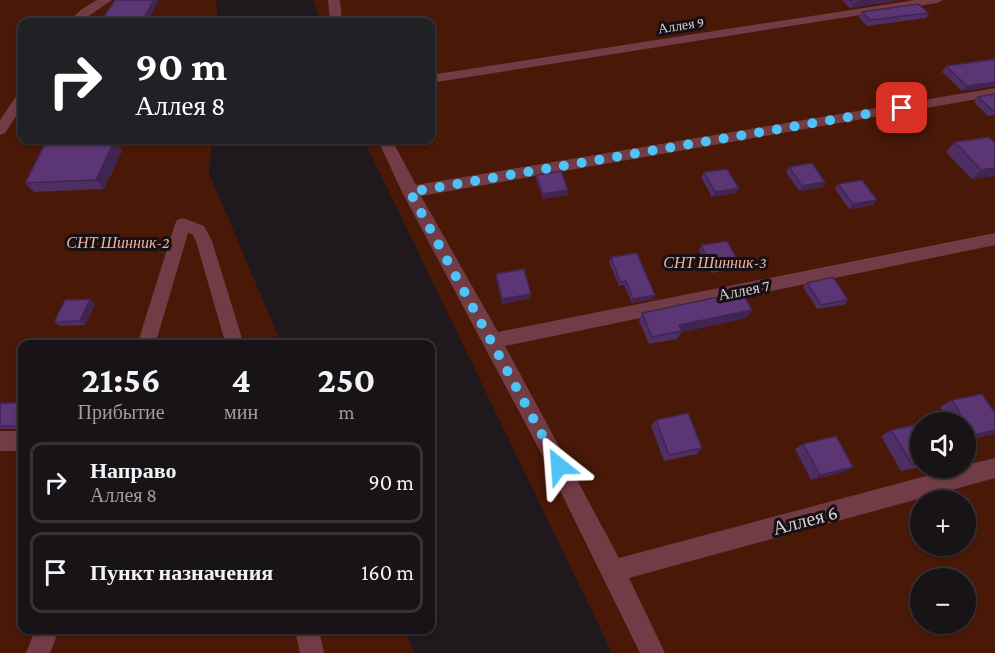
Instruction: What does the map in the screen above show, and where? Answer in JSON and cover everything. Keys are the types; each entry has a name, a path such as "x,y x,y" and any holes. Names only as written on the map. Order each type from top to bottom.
{"street":[{"path":"78,18 106,0"},
{"path":"334,0 336,18"},
{"name":"Аллея 9","path":"435,78 937,0"},
{"path":"410,192 995,92"},
{"path":"0,130 18,108"},
{"path":"387,144 410,192 493,341 614,571 653,653"},
{"path":"148,340 183,224 198,230 204,241 234,340"},
{"name":"Аллея 7","path":"493,341 995,239"},
{"path":"0,441 18,441"},
{"name":"Аллея 6","path":"614,571 995,468"},
{"path":"38,653 45,634"},
{"path":"308,634 312,653"}],"green space":[{"name":"СНТ Шинник-2","path":"0,0 216,0 218,18 18,18 18,144 212,144 209,173 280,340 18,340 18,634 407,634 414,653 0,653"},
{"name":"СНТ Шинник-3","path":"313,0 995,0 995,653 612,653 366,144 435,144 435,18 319,18"}],"building":[{"path":"115,0 154,0 143,18 103,18"},
{"path":"850,0 870,0 853,3"},
{"path":"918,4 929,13 870,20 862,12"},
{"path":"995,59 995,82 967,86 946,66"},
{"path":"995,94 995,111 978,97"},
{"path":"989,137 995,143 995,168 981,170 955,142"},
{"path":"45,144 113,144 96,180 25,183"},
{"path":"812,163 825,182 802,186 789,167"},
{"path":"727,169 739,188 715,192 704,172"},
{"path":"561,171 568,190 543,194 536,175"},
{"path":"862,180 877,200 853,204 838,184"},
{"path":"727,241 740,264 713,269 701,245"},
{"path":"637,253 655,295 633,299 626,281 620,282 611,257"},
{"path":"524,269 531,294 502,299 496,274"},
{"path":"833,277 848,300 821,305 807,283"},
{"path":"742,292 752,310 679,325 682,331 652,337 642,313"},
{"path":"90,299 80,321 54,322 65,300"},
{"path":"982,394 995,413 995,430 976,435 976,412 959,412 952,400"},
{"path":"1,403 18,403 18,428 0,426"},
{"path":"688,413 702,448 669,455 656,420"},
{"path":"910,426 910,461 891,430"},
{"path":"836,436 853,467 820,475 803,444"}],"route":[{"path":"559,466 410,192 902,108"}]}
